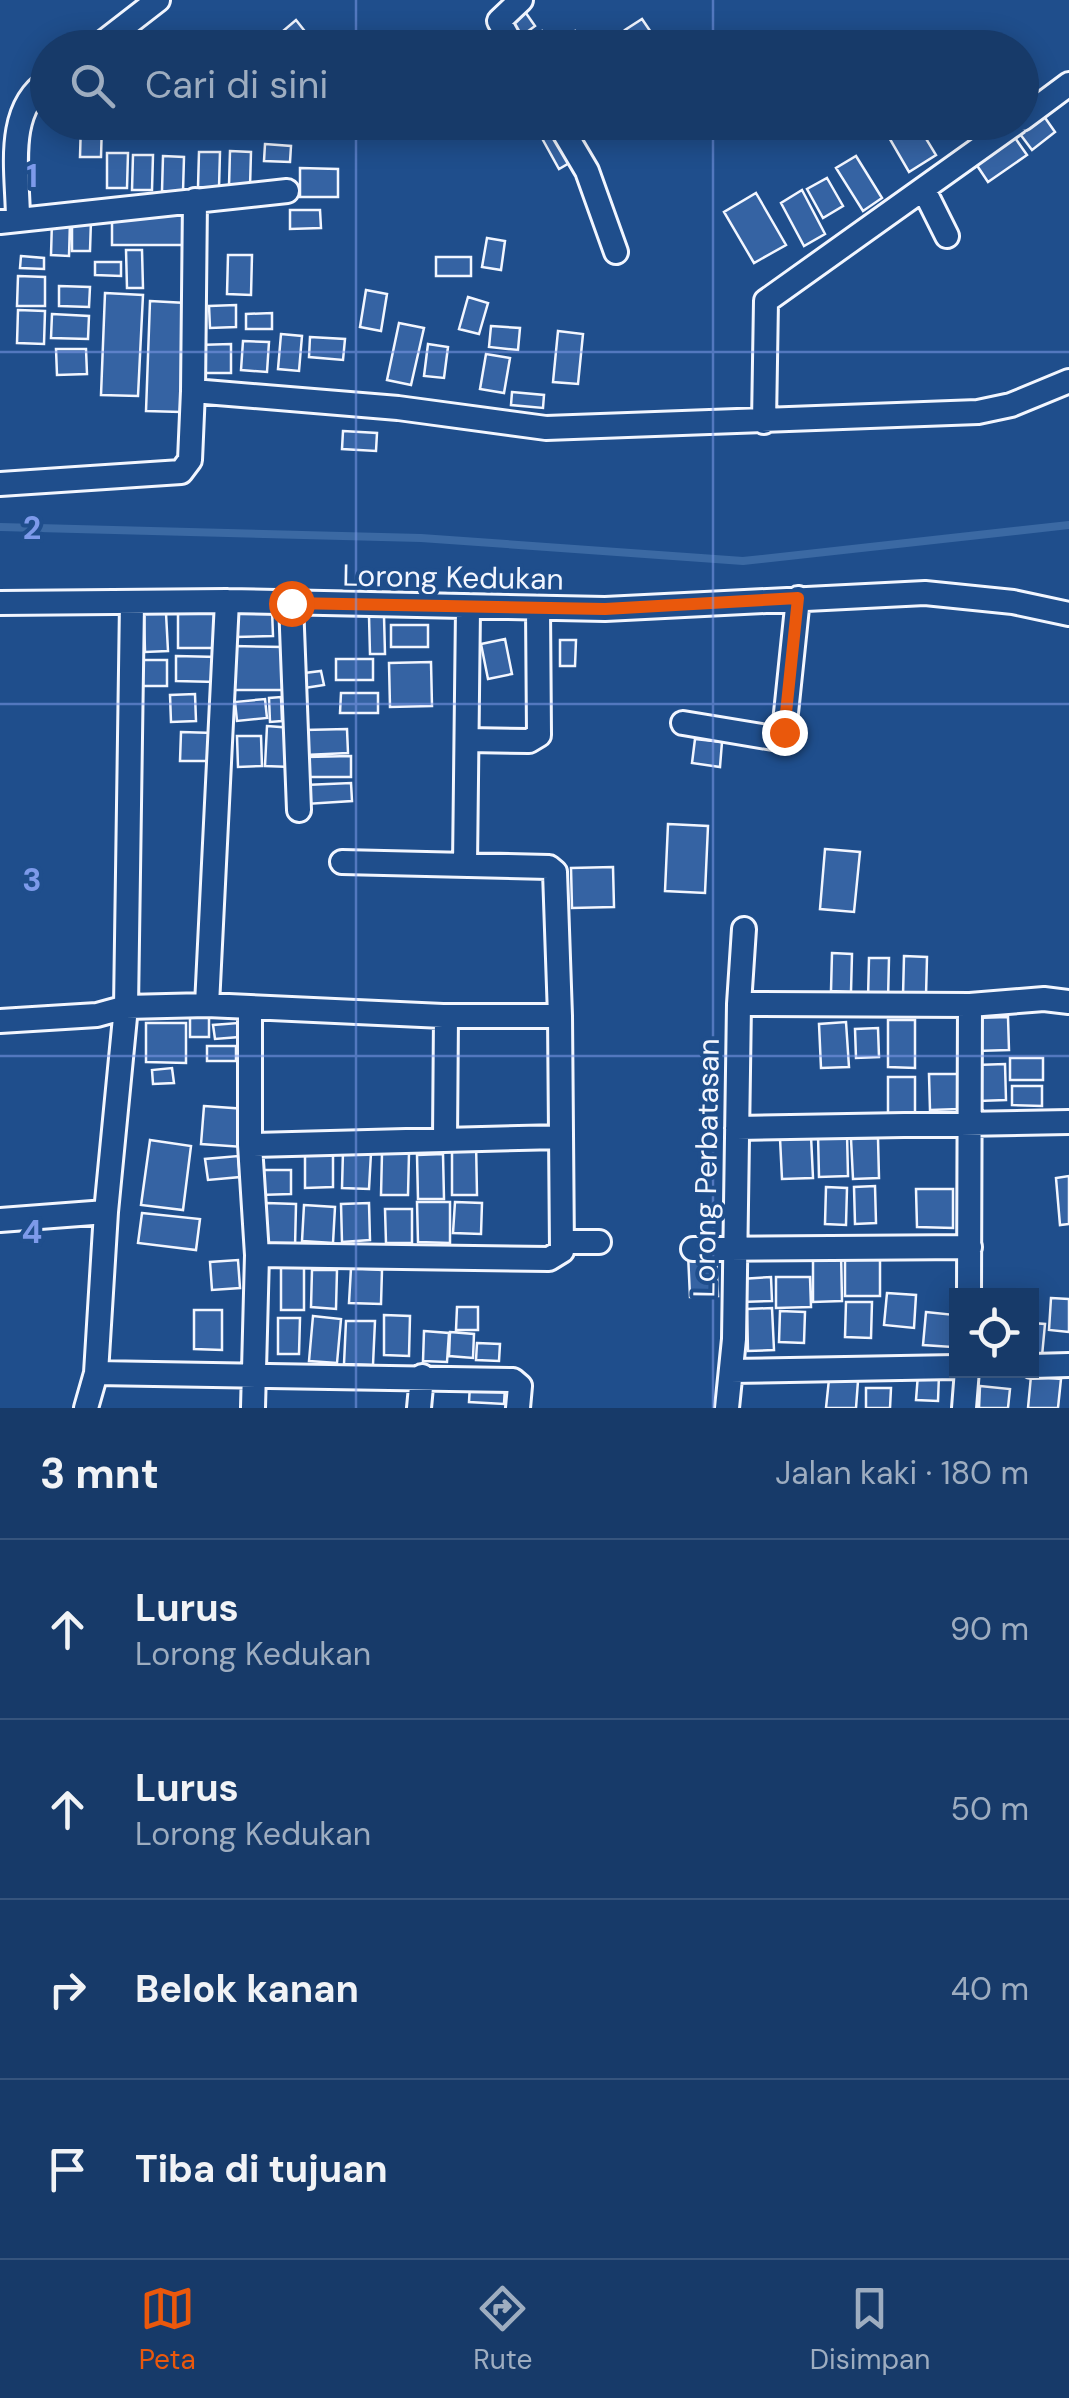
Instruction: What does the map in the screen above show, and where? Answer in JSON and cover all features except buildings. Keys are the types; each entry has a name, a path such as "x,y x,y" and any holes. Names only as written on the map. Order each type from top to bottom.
{"street":[{"path":"119,30 158,0"},
{"path":"504,30 499,21 521,0"},
{"path":"1039,106 1069,84"},
{"path":"30,96 20,117 9,221 286,191"},
{"path":"569,140 587,171 616,252"},
{"path":"764,422 764,302 993,140"},
{"path":"924,190 947,236"},
{"path":"0,484 181,472 190,460 195,200"},
{"path":"193,391 398,408 546,428 978,412 1004,408 1069,381"},
{"path":"684,723 772,738 784,732 798,598 925,593 1013,602 1069,614"},
{"name":"Lorong Kedukan","path":"0,602 227,601 605,609 798,598"},
{"path":"207,1005 227,601"},
{"path":"86,1408 96,1373 106,1212 126,1007 132,603"},
{"path":"291,603 298,810"},
{"path":"465,865 468,609"},
{"path":"468,740 529,742 540,735 538,609"},
{"path":"257,1255 549,1259 562,1251 564,1242 555,872 549,868 342,862"},
{"name":"Lorong Perbatasan","path":"727,1408 732,1371 744,929"},
{"path":"739,1004 970,1005 1044,999 1069,1002"},
{"path":"0,1021 97,1014 126,1007 207,1005 446,1016 560,1016"},
{"path":"969,1288 970,1005"},
{"path":"250,1009 250,1145 257,1255 253,1408"},
{"path":"445,1139 446,1016"},
{"path":"737,1128 1069,1122"},
{"path":"250,1145 561,1137"},
{"path":"0,1220 106,1212"},
{"path":"564,1242 599,1242"},
{"path":"694,1248 970,1246"},
{"path":"1039,1366 1069,1365"},
{"path":"732,1371 949,1367"},
{"path":"96,1373 512,1380 520,1386 518,1408"},
{"path":"419,1408 422,1376"},
{"path":"964,1408 966,1378"}],"waterway":[{"path":"0,527 421,538 743,561 1069,525"}],"route":[{"path":"291,603 605,609 798,598 784,732"}]}
